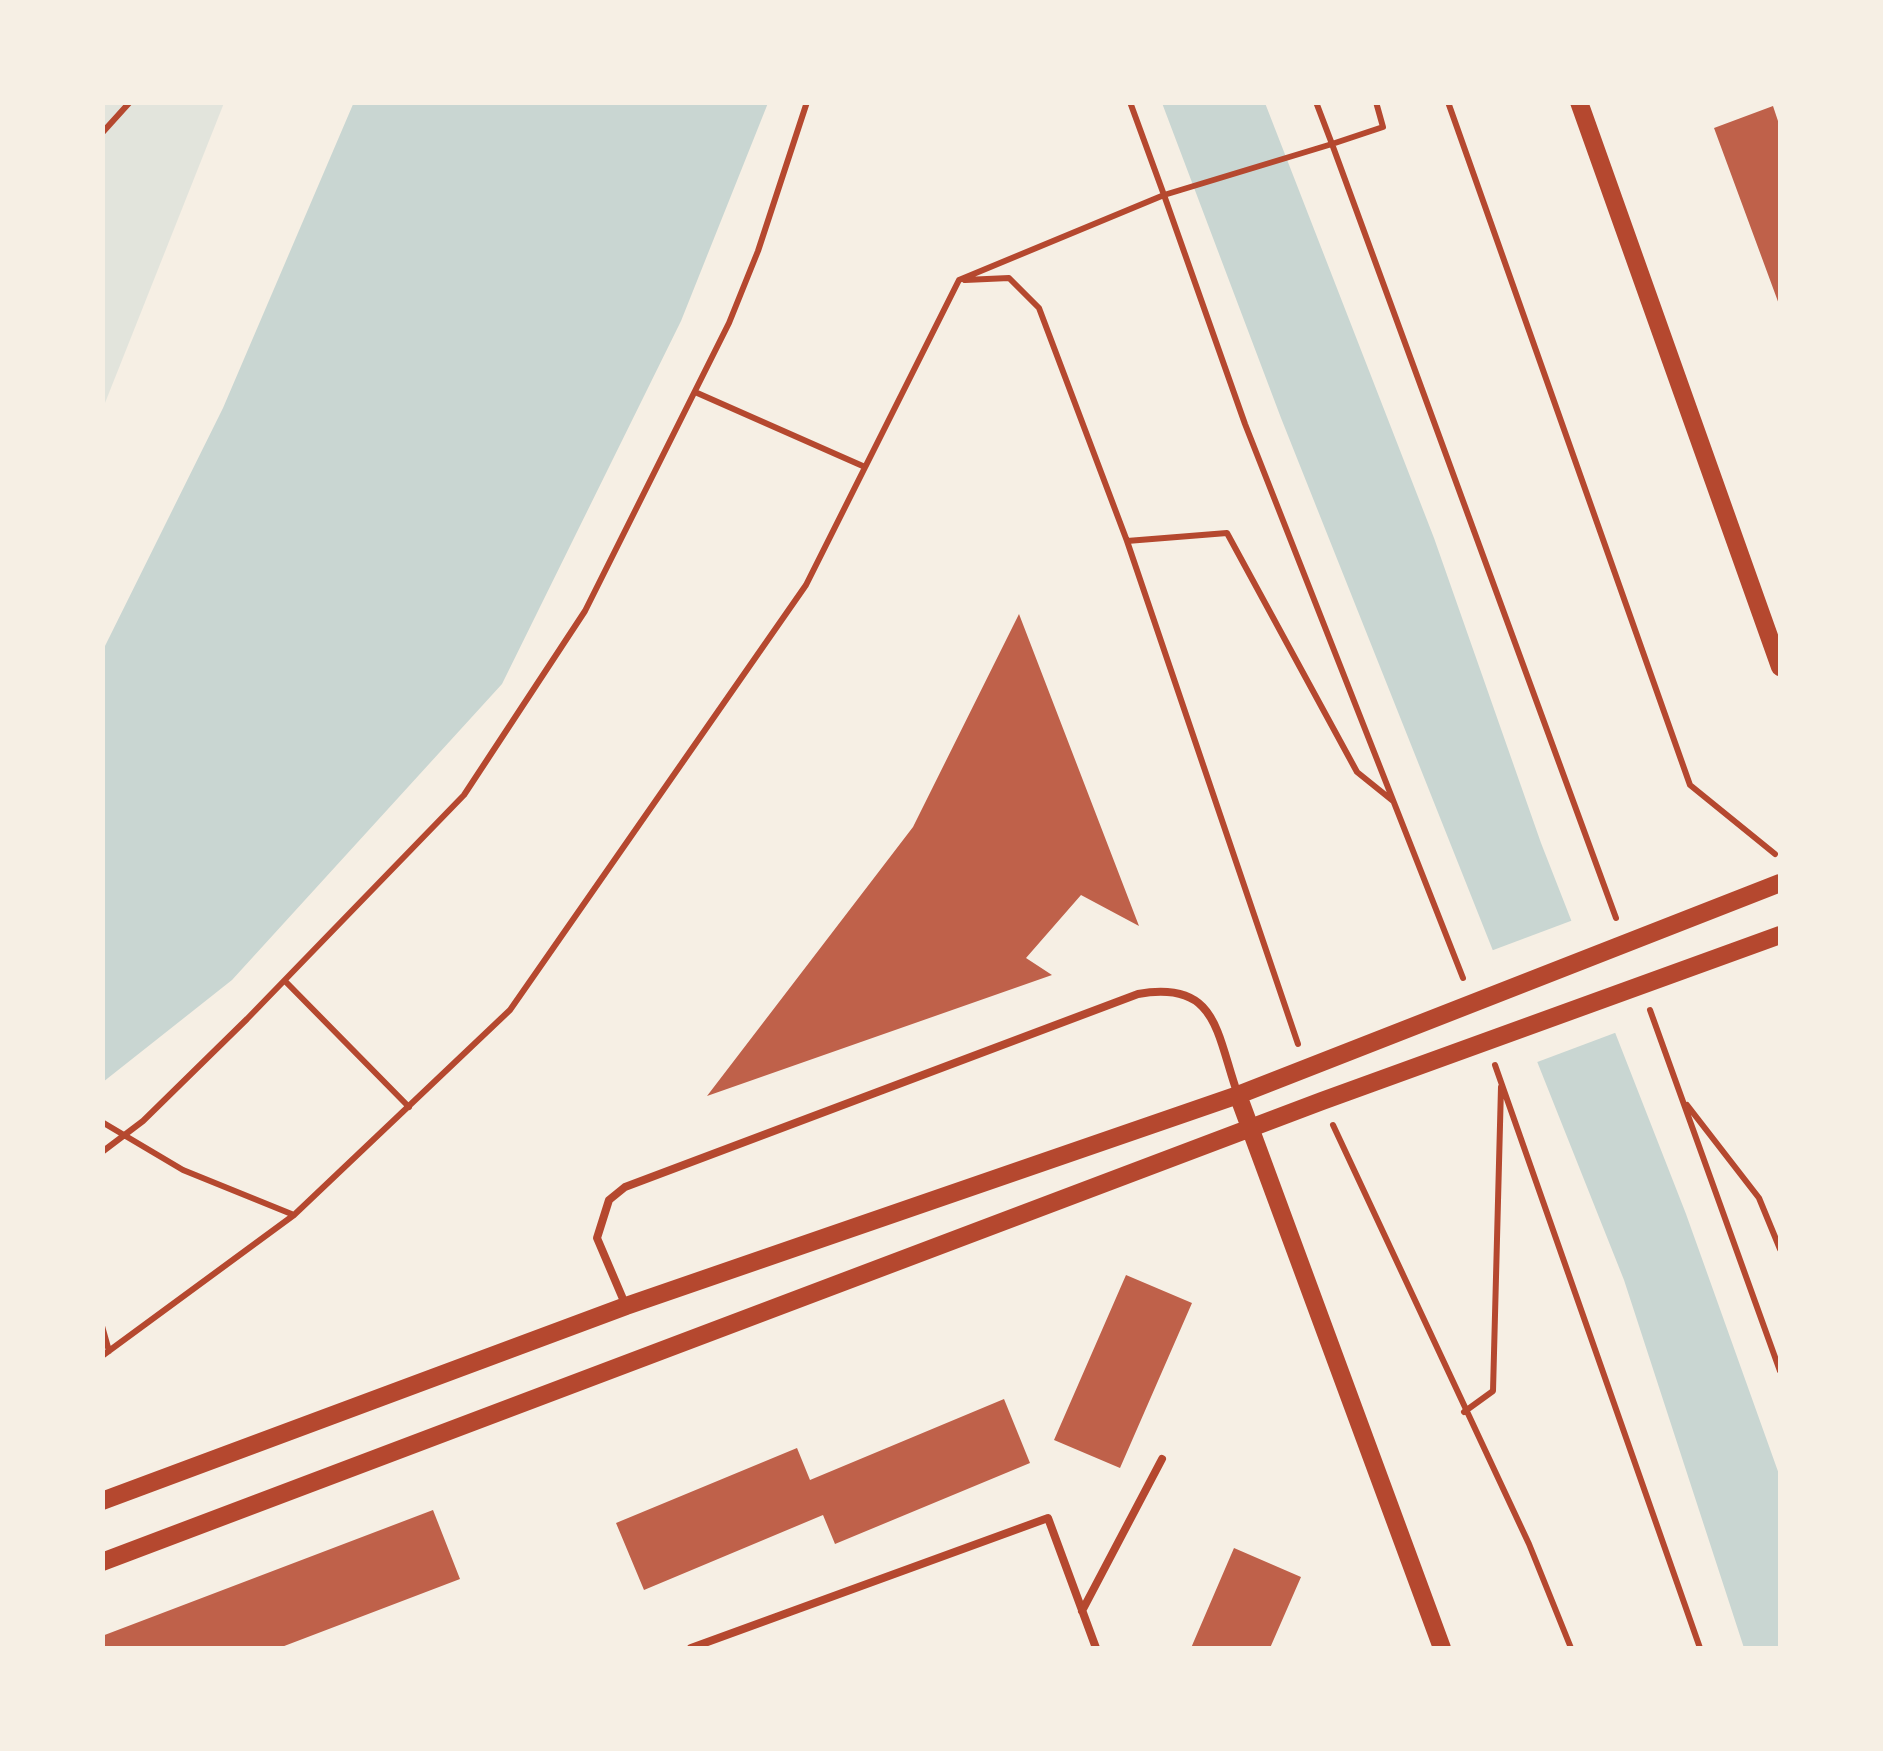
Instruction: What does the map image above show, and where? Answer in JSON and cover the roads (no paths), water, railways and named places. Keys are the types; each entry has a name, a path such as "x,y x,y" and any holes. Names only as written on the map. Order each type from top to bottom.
{"street":[{"path":"1579,102 1780,667"},
{"path":"102,1501 626,1306 1238,1094 1780,884"},
{"path":"102,1562 1252,1127 1780,935"},
{"path":"1238,1094 1442,1648"}],"lane":[{"path":"626,1306 597,1238 609,1200 625,1187 1138,994 1183,991 1200,1002 1212,1021 1238,1094"},
{"path":"1082,1611 1162,1459"},
{"path":"691,1648 1048,1518 1096,1648"}]}
